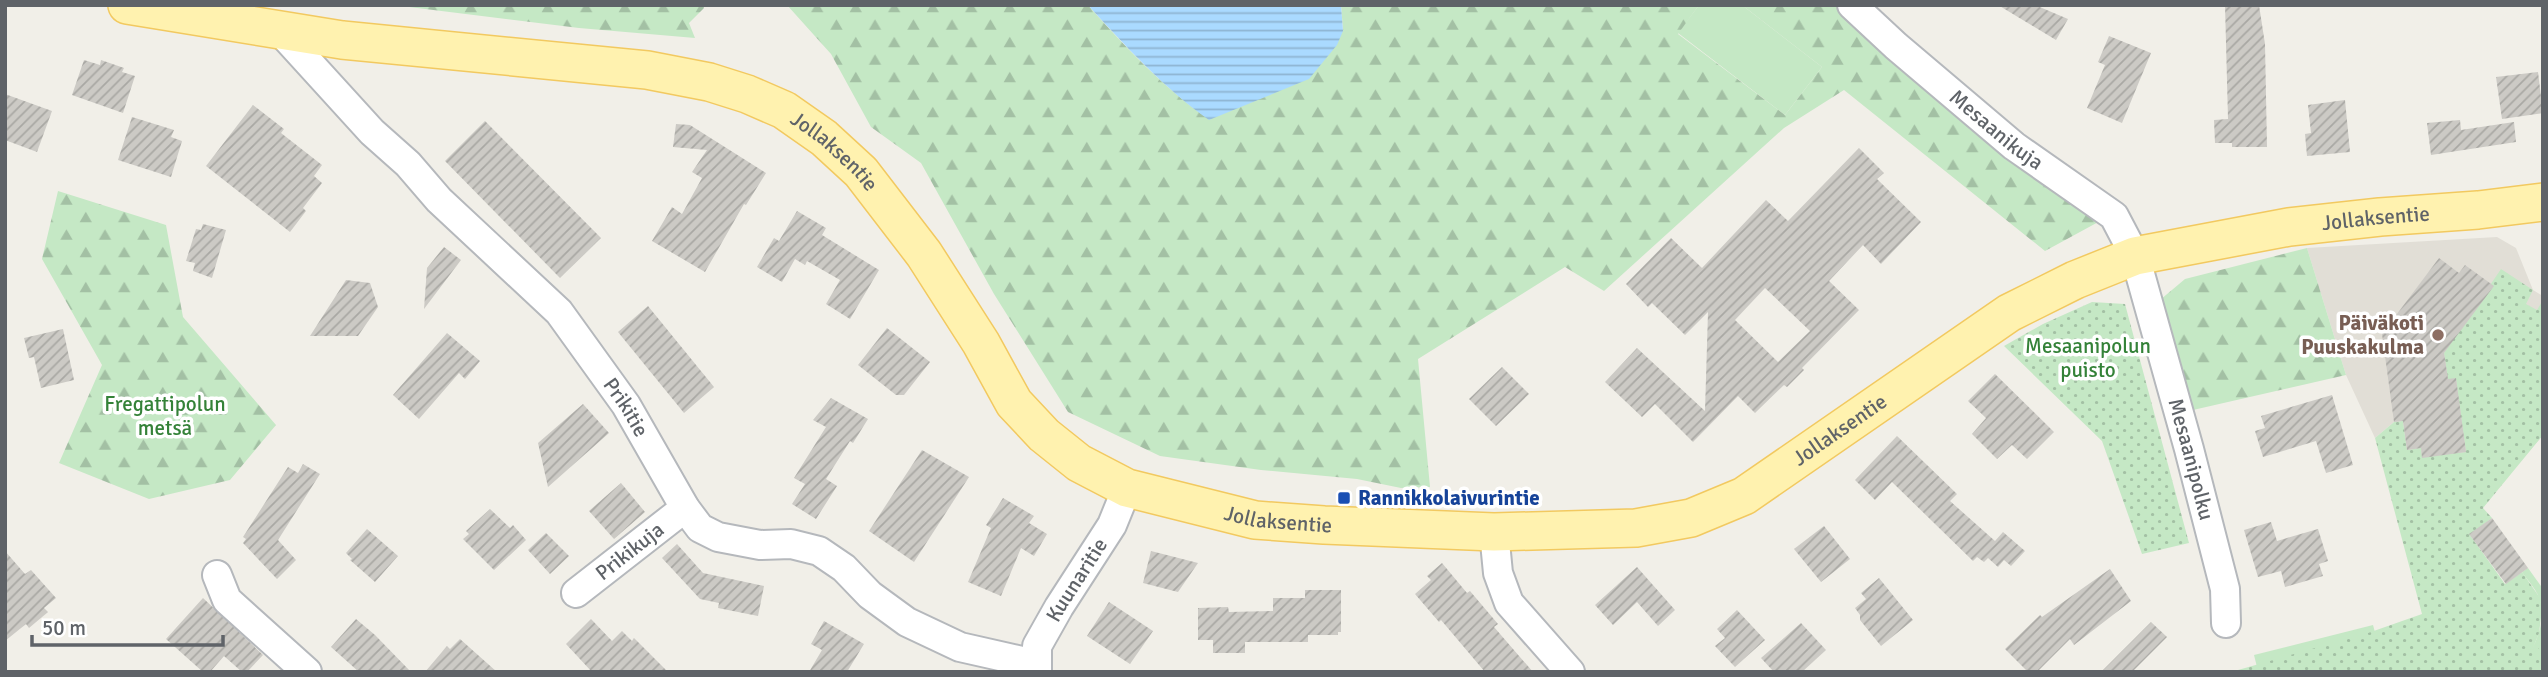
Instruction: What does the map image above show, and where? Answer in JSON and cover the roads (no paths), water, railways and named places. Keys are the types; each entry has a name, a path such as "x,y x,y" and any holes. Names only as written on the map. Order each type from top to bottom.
{"main road":[{"name":"Jollaksentie","path":"127,5 342,40 647,71 709,82 784,110 824,138 861,172 923,254 981,343 1014,403 1044,435 1079,463 1127,488 1255,520 1494,532 1636,528 1691,518 1744,496 2009,313 2075,280 2135,257 2289,227 2543,202"}],"street":[{"name":"Mesaanikuja","path":"1852,5 2014,146 2114,216 2135,257"},
{"name":"Prikitie","path":"280,31 439,200 559,312 626,405 685,508 700,528 719,537 760,545 791,544 819,551 844,568 870,595 906,622 960,647 1036,668"},
{"name":"Mesaanipolku","path":"2135,257 2222,576 2226,623"},
{"name":"Kuunaritie","path":"1036,668 1037,646 1112,525 1127,488"},
{"name":"Prikikuja","path":"576,593 685,508"},
{"path":"1494,532 1498,573 1509,603 1570,672"},
{"path":"217,575 227,600 307,672"}],"water":[{"path":"1088,5 1341,5 1343,31 1337,45 1309,79 1209,120 1161,81"}],"place":[{"name":"Päiväkoti Puuskakulma","path":"2438,335"},
{"name":"Rannikkolaivurintie","path":"1344,498"}],"park label":[{"name":"Mesaanipolun puisto","path":"2088,358"},
{"name":"Fregattipolun metsä","path":"165,416"}]}
